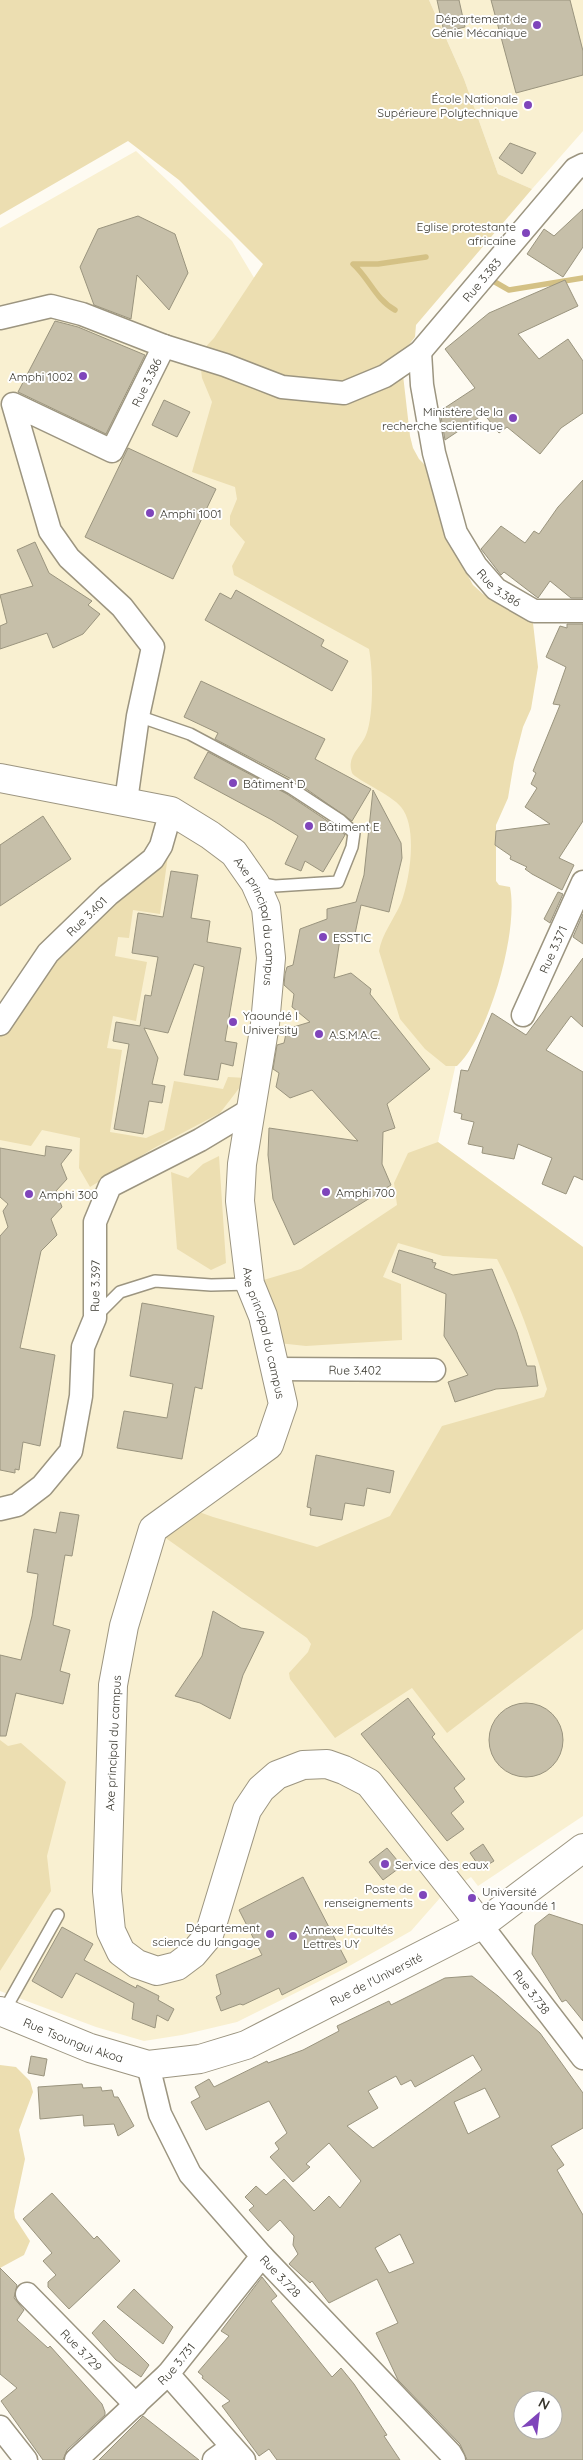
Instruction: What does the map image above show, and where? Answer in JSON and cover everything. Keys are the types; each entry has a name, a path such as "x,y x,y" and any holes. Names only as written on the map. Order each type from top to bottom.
{"street":[{"name":"Rue 3.383","path":"420,352 575,169 583,165"},
{"path":"0,318 51,306 82,314 164,346"},
{"name":"Rue 3.386","path":"7,402 112,451 164,346 225,365 282,387 344,393 385,376 420,352"},
{"name":"Rue 3.386","path":"420,352 422,385 434,453 456,533 476,566 496,589 534,611 583,611"},
{"name":"Rue 3.386","path":"7,402 50,531 69,558 122,607 153,648 138,716 126,801"},
{"name":"Axe principal du campus","path":"0,778 126,801 171,812 210,835 234,853 255,883 266,908 271,958 265,1024 242,1164 240,1201 250,1284 263,1316 283,1404 269,1445 153,1529 124,1626 113,1684 107,1891 112,1931 121,1952 137,1964 157,1970 177,1966 193,1954 209,1935 247,1810 260,1789 277,1775 303,1765 327,1764 344,1770 369,1783 481,1924"},
{"name":"Rue 3.401","path":"0,1024 48,953 108,894 153,859 161,846 171,812"},
{"name":"Rue 3.371","path":"524,1015 583,882"},
{"name":"Rue 3.397","path":"0,1509 17,1505 42,1486 71,1452 81,1396 83,1347 95,1318 95,1222 110,1186 200,1140 250,1110"},
{"name":"Rue 3.402","path":"275,1370 434,1370"},
{"name":"Rue de l'Université","path":"148,2065 200,2059 246,2045 481,1924 583,1848"},
{"name":"Rue 3.738","path":"481,1924 583,2058"},
{"name":"Rue Tsoungui Akoa","path":"2,2012 90,2048 148,2065"},
{"name":"Rue 3.728","path":"148,2065 160,2114 190,2174 262,2256 450,2453 454,2460"},
{"name":"Rue 3.731","path":"76,2460 112,2425 136,2406 168,2374 262,2256"},
{"name":"Rue 3.729","path":"27,2294 136,2406"},
{"path":"168,2374 238,2453 214,2460"},
{"path":"0,2427 26,2460"}],"lane":[{"path":"138,716 190,734 291,788 340,820 354,833 352,847 338,882 275,886 255,883"},
{"path":"95,1318 120,1292 154,1281 211,1285 250,1284"},
{"path":"2,2012 58,1915"}],"shaded area":[{"path":"0,0 429,0 464,79 498,174 532,189 416,325 415,337 399,358 413,448 419,459 428,468 435,499 451,528 460,561 473,585 483,594 526,616 533,623 538,667 531,709 523,727 514,762 508,798 496,825 496,881 499,885 510,887 512,906 506,955 499,982 480,1032 469,1052 457,1066 446,1066 425,1049 400,1019 379,951 404,893 411,854 411,840 406,816 401,807 390,797 352,773 352,757 366,735 372,705 369,649 234,575 232,566 245,542 230,525 230,516 237,499 235,487 192,472 212,402 202,378 199,354 214,338 263,264 179,180 128,141 0,215"},
{"name":"École Nationale Supérieure Polytechnique","path":"429,0 583,0 583,131 532,189 498,174 464,79"},
{"name":"Yaoundé I University","path":"136,151 232,241 458,617 493,902 438,1142 583,1247 583,1816 478,1886 471,1877 440,1898 411,1931 344,1969 237,2022 182,2035 144,2041 96,2027 0,1991 0,228"},
{"path":"168,855 160,914 133,910 129,938 118,937 115,956 147,962 136,1021 113,1016 107,1048 122,1050 110,1132 146,1138 164,1130 174,1081 223,1089 228,1077 247,1078 220,1113 154,1148 90,1187 79,1168 80,1138 42,1130 31,1146 0,1140 0,1024 48,953"},
{"path":"438,1142 583,1247 583,1629 447,1733 412,1688 335,1738 290,1679 289,1673 308,1652 311,1644 307,1638 153,1529 185,1507 317,1547 390,1516 442,1426 544,1397 547,1389 531,1339 497,1259 443,1256 398,1243 383,1277 401,1284 402,1340 306,1346 269,1342 250,1284 301,1269 397,1205 394,1183 408,1153"},
{"path":"219,1156 226,1263 211,1270 177,1249 171,1172 188,1178 203,1164"},
{"path":"0,1740 8,1746 21,1743 66,1782 47,1856 51,1891 0,1971"},
{"path":"0,2065 16,2067 30,2081 33,2092 19,2130 25,2159 14,2211 15,2218 30,2241 24,2255 0,2268"}],"building":[{"path":"437,0 459,0 465,27 444,32"},
{"name":"Département de Génie Mécanique","path":"491,0 570,0 583,51 583,75 516,93"},
{"path":"510,143 536,153 522,174 499,158"},
{"path":"583,209 583,247 563,277 527,254 544,229 554,236"},
{"path":"138,216 175,234 188,273 169,310 137,275 131,319 94,305 80,267 98,229"},
{"path":"565,280 578,306 518,334 539,359 568,339 583,361 583,413 561,428 540,454 507,427 499,433 484,414 445,440 440,411 475,388 445,349 489,313"},
{"name":"Amphi 1002","path":"55,321 78,327 145,355 106,434 18,392"},
{"path":"164,400 190,412 177,437 152,425"},
{"name":"Amphi 1001","path":"128,448 216,489 173,579 85,537"},
{"path":"583,480 583,598 571,598 550,581 538,598 504,572 501,575 481,549 501,526 525,543 534,531 539,534 558,507"},
{"path":"35,542 49,573 92,601 88,605 100,614 83,634 53,648 47,633 0,649 0,626 7,623 0,595 33,586 17,550"},
{"path":"236,590 324,640 321,646 348,661 332,691 205,620 220,593 231,599"},
{"path":"567,624 583,624 583,821 559,858 574,865 562,890 532,874 525,869 527,867 510,859 511,856 495,845 496,831 550,824 525,807 537,788 531,784 536,773 533,771 560,705 553,704 566,667 546,657 560,626 567,628"},
{"path":"201,681 325,739 315,759 371,789 352,821 295,781 215,739 218,733 184,717"},
{"path":"208,752 287,794 335,826 345,835 323,872 305,861 301,871 285,864 298,836 194,778"},
{"path":"373,790 401,843 402,858 389,912 361,905 355,934 340,939 334,978 351,973 371,989 370,994 430,1069 387,1104 395,1128 383,1132 382,1164 391,1185 294,1245 273,1199 268,1155 269,1128 358,1141 312,1090 290,1098 276,1087 279,1073 273,1069 277,1045 284,1043 287,1029 310,1022 292,1007 294,994 284,985 285,974 287,967 293,965 300,929 327,919 327,909 356,902 364,875"},
{"path":"43,816 71,859 0,906 0,845"},
{"path":"171,871 198,875 191,918 210,921 207,942 241,948 225,1041 237,1043 233,1066 221,1063 218,1080 184,1075 204,967 194,964 168,1033 144,1028 158,1058 152,1084 165,1086 162,1103 149,1101 143,1134 114,1129 129,1044 113,1041 116,1022 140,1026 145,995 151,996 158,957 132,953 138,913 163,917"},
{"path":"558,892 563,894 550,923 544,919"},
{"path":"583,914 583,944 573,937"},
{"path":"583,958 583,1027 571,1016 546,1050 583,1072 583,1180 574,1176 566,1194 542,1184 552,1158 518,1144 514,1159 482,1153 483,1147 468,1144 474,1122 461,1119 462,1114 454,1112 461,1070 468,1071 492,1013 526,1035"},
{"path":"46,1146 72,1150 61,1164 67,1179 56,1191 62,1207 51,1219 57,1235 41,1251 20,1348 55,1355 40,1446 23,1442 19,1470 15,1469 15,1473 0,1470 0,1236 8,1227 3,1211 8,1204 0,1197 0,1148 45,1156"},
{"path":"399,1250 433,1260 432,1262 436,1263 434,1268 453,1275 492,1269 517,1332 527,1366 535,1366 538,1386 496,1389 455,1402 448,1382 468,1375 444,1336 446,1294 392,1272"},
{"path":"142,1303 214,1316 202,1389 195,1387 182,1459 117,1448 124,1411 167,1418 173,1384 130,1376"},
{"path":"316,1455 394,1471 390,1493 367,1488 364,1506 345,1503 342,1520 310,1515 311,1508 307,1507"},
{"path":"60,1512 79,1515 72,1556 65,1555 53,1625 70,1630 60,1671 70,1674 63,1704 16,1693 6,1736 0,1736 0,1655 21,1660 32,1616 38,1574 27,1572 34,1529 56,1533"},
{"path":"213,1611 241,1628 264,1632 243,1675 230,1719 200,1703 175,1696 202,1656"},
{"path":"408,1698 435,1734 432,1737 465,1779 454,1788 464,1802 451,1813 464,1829 447,1841 361,1734"},
{"path":"519,1703 533,1703 547,1709 557,1719 563,1733 561,1754 547,1771 533,1777 519,1777 505,1771 495,1761 489,1747 489,1733 495,1719 505,1709"},
{"path":"483,1844 494,1861 481,1869 470,1853"},
{"name":"Service des eaux","path":"387,1848 402,1866 383,1880 369,1862"},
{"name":"Annexe Facultés Lettres UY","path":"303,1877 347,1962 282,1995 279,1988 243,2005 240,2004 221,2011 216,1997 221,1994 216,1975 262,1955 239,1910"},
{"path":"549,1914 583,1925 583,2021 566,2000 562,2002 532,1954 535,1925"},
{"path":"62,1927 93,1944 84,1960 136,1988 137,1985 159,1996 158,2000 174,2009 168,2021 157,2015 155,2028 132,2019 134,2003 76,1973 62,1998 32,1981"},
{"path":"472,1976 540,2033 583,2093 583,2128 551,2146 564,2165 557,2170 583,2215 583,2460 467,2460 460,2444 398,2380 376,2333 398,2323 377,2279 329,2303 312,2281 310,2283 289,2264 298,2254 293,2245 294,2236 280,2220 268,2231 249,2210 254,2206 245,2197 256,2186 266,2195 284,2179 314,2211 329,2196 340,2208 361,2181 329,2143 306,2164 310,2167 293,2182 270,2157 279,2149 275,2143 287,2133 269,2101 206,2130 191,2102 200,2097 195,2087 209,2079 214,2087 267,2061 268,2063 303,2050 339,2031 337,2026 389,2001 391,2005 445,1978","holes":["473,2055 482,2070 373,2148 347,2126 378,2108 368,2091 396,2076 401,2085 411,2080 415,2087","485,2088 500,2117 468,2134 454,2102","400,2234 414,2263 389,2273 375,2248"]},
{"path":"31,2056 47,2059 44,2076 28,2073"},
{"path":"82,2084 83,2088 101,2087 102,2091 112,2090 114,2097 118,2097 134,2126 118,2136 114,2124 84,2126 83,2115 40,2119 38,2087"},
{"path":"52,2193 94,2239 97,2236 120,2261 69,2309 48,2287 48,2282 56,2275 43,2261 52,2253 23,2219"},
{"path":"0,2268 17,2285 14,2298 24,2310 17,2320 48,2348 50,2346 102,2404 105,2412 105,2415 67,2450 63,2460 43,2460 1,2401 17,2388 0,2374"},
{"path":"262,2277 277,2296 271,2301 332,2377 341,2368 354,2384 387,2435 384,2436 400,2460 277,2460 269,2449 259,2456 222,2406 230,2401 202,2378 203,2376 198,2372 229,2336 221,2331"},
{"path":"134,2289 173,2327 163,2344 117,2307"},
{"path":"104,2320 149,2365 141,2377 116,2360 92,2333"},
{"path":"143,2416 199,2460 99,2460"}],"waterway":[{"path":"395,310 383,301 353,264 378,264 426,257"},
{"path":"488,278 509,290 583,278"}],"place":[{"name":"Département de Génie Mécanique","path":"537,25"},
{"name":"École Nationale Supérieure Polytechnique","path":"528,105"},
{"name":"Eglise protestante africaine","path":"526,233"},
{"name":"Amphi 1002","path":"83,376"},
{"name":"Ministère de la recherche scientifique","path":"513,418"},
{"name":"Amphi 1001","path":"150,513"},
{"name":"Bâtiment D","path":"233,783"},
{"name":"Bâtiment E","path":"309,826"},
{"name":"ESSTIC","path":"323,937"},
{"name":"Yaoundé I University","path":"233,1022"},
{"name":"A.S.M.A.C.","path":"319,1034"},
{"name":"Amphi 700","path":"326,1192"},
{"name":"Amphi 300","path":"29,1194"},
{"name":"Service des eaux","path":"385,1864"},
{"name":"Poste de renseignements","path":"423,1895"},
{"name":"Université de Yaoundé 1","path":"472,1898"},
{"name":"Département science du langage","path":"270,1934"},
{"name":"Annexe Facultés Lettres UY","path":"293,1936"}]}
